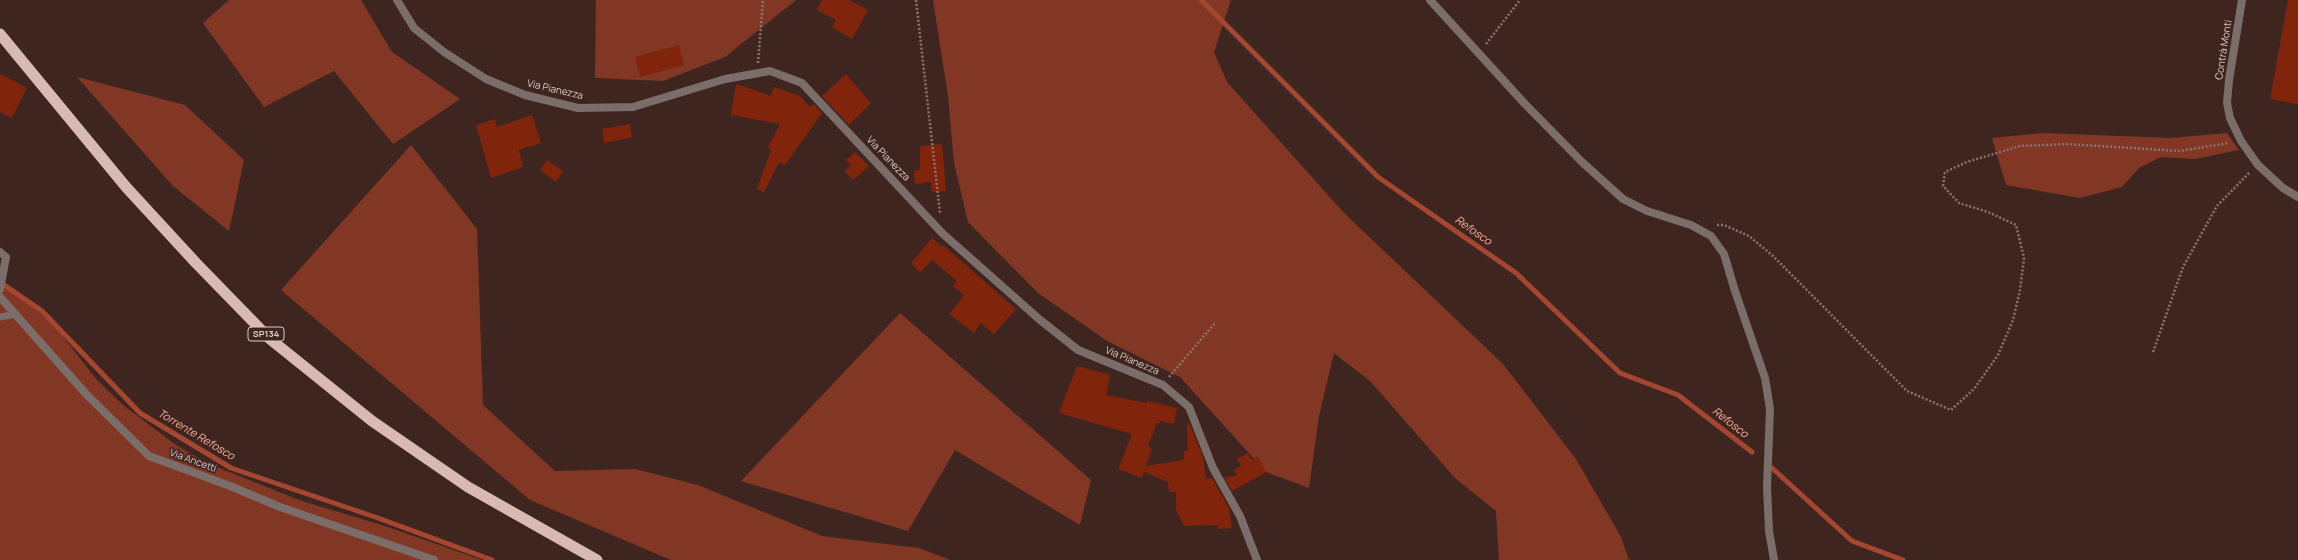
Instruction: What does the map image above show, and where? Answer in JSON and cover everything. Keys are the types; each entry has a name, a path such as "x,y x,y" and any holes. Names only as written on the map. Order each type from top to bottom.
{"highway":[{"name":"SP134","path":"0,34 126,186 196,263 270,339 372,421 468,487 597,560"}],"street":[{"name":"Via Pianezza","path":"397,0 414,28 444,52 486,79 525,95 578,108 633,107 724,79 770,70 802,83 942,233 1039,319 1078,350 1163,385 1189,407 1213,468 1240,516 1257,560"},
{"path":"1430,0 1525,104 1582,162 1622,199 1647,211 1691,224 1711,236 1724,254 1765,378 1770,409 1767,487 1769,531 1774,560"},
{"name":"Contrà Monti","path":"2241,141 2230,118 2227,103 2232,59 2242,0"},
{"path":"2241,141 2258,165 2283,188 2298,197"},
{"path":"0,252 6,258 0,290"},
{"name":"Via Ancetti","path":"0,296 87,394 149,456 230,486 280,507 434,560"}],"lane":[{"path":"0,317 16,314"}],"path":[{"path":"757,73 763,0"},
{"path":"916,0 942,233"},
{"path":"1480,54 1520,0"},
{"path":"1691,224 1724,225 1749,236 1825,306 1907,391 1951,410 1974,389 1998,355 2013,320 2020,290 2024,258 2016,225 1988,212 1959,203 1943,186 1945,172 1967,162 2020,146 2067,144 2180,151 2241,141"},
{"path":"2153,352 2183,267 2217,206 2258,165"},
{"path":"1163,385 1215,323"}],"shaded area":[{"path":"229,0 361,0 392,52 460,99 393,144 334,71 264,107 203,23"},
{"path":"596,0 796,0 725,57 663,81 595,78"},
{"path":"933,0 1231,0 1214,52 1227,82 1344,213 1503,364 1576,459 1621,537 1629,560 1499,560 1496,511 1455,478 1370,381 1334,353 1319,416 1309,488 1266,472 1180,377 1107,341 1038,293 968,222 954,163 948,96"},
{"path":"77,77 185,105 244,160 229,231 173,186"},
{"path":"2042,133 2171,138 2227,133 2239,150 2195,159 2161,157 2139,168 2122,187 2080,198 2006,185 1992,138"},
{"path":"411,145 477,229 483,405 555,471 635,469 698,485 822,536 919,548 950,560 671,560 530,500 281,290"},
{"path":"0,282 37,310 57,329 97,380 123,405 176,445 207,463 299,500 388,527 482,560 0,560"},
{"path":"900,313 1091,480 1080,525 955,450 908,531 741,481"}],"building":[{"path":"822,0 849,0 868,10 852,39 832,27 836,20 817,10"},
{"path":"2288,0 2298,0 2298,104 2270,99"},
{"path":"679,45 684,65 640,77 635,57"},
{"path":"0,74 27,88 12,118 0,112"},
{"path":"846,74 871,103 849,125 822,96"},
{"path":"736,84 771,96 774,87 800,96 810,107 814,104 822,113 785,165 779,162 764,192 757,189 771,150 768,147 780,124 731,115"},
{"path":"532,115 541,143 519,150 523,167 491,178 476,125 495,119 497,127"},
{"path":"630,124 632,137 604,143 602,129"},
{"path":"942,144 946,191 932,192 931,182 915,184 914,171 920,170 920,146"},
{"path":"855,152 869,166 853,180 845,171 851,165 846,160"},
{"path":"547,160 563,171 556,182 540,170"},
{"path":"932,238 942,247 943,245 1016,309 994,334 981,323 974,333 949,314 964,295 953,286 957,281 932,260 920,273 911,263"},
{"path":"1077,366 1110,375 1106,395 1147,403 1147,401 1177,408 1174,424 1160,421 1160,423 1157,423 1148,446 1152,448 1146,466 1184,460 1184,451 1188,451 1187,423 1189,423 1203,456 1206,478 1212,478 1229,508 1232,528 1218,529 1218,525 1184,526 1176,510 1176,492 1169,492 1168,482 1144,472 1142,478 1118,469 1132,434 1059,413"},
{"path":"1248,453 1252,460 1258,456 1266,472 1232,491 1224,477 1237,476 1234,470 1241,466 1237,459"}],"waterway":[{"name":"Refosco","path":"1201,0 1378,177 1516,273 1620,373 1678,395 1752,452"},
{"name":"Torrente Refosco","path":"0,282 42,311 140,413 231,468 378,518 492,560"},
{"name":"Refosco","path":"1772,468 1852,541 1903,560"}]}
